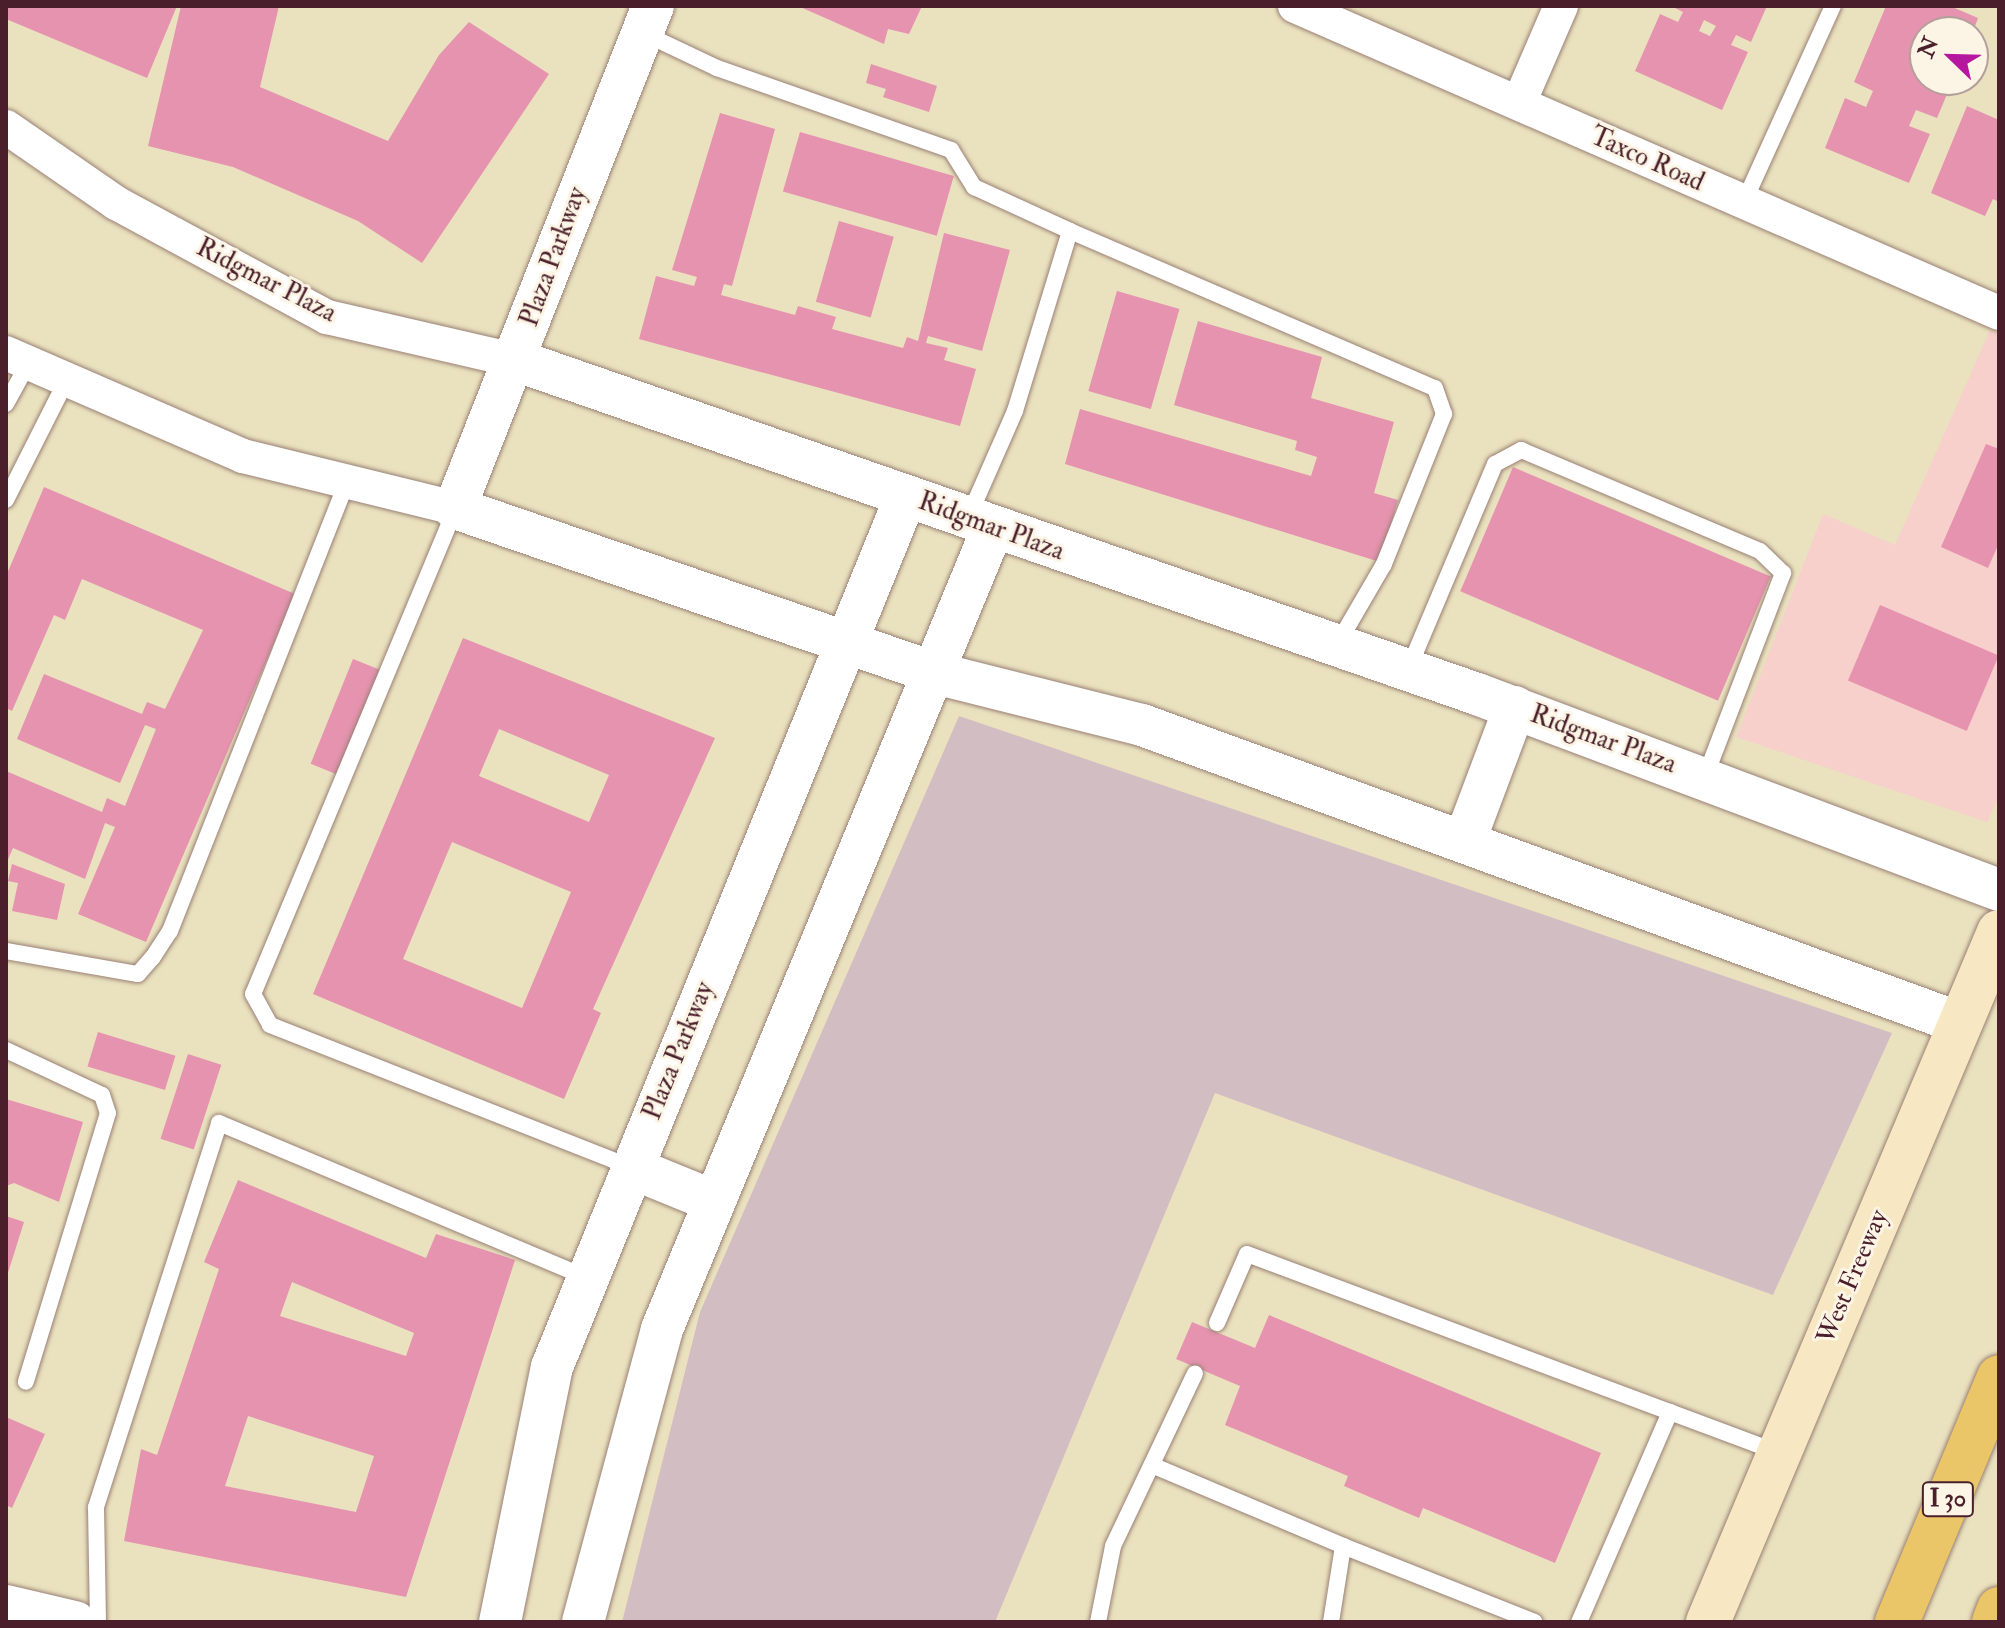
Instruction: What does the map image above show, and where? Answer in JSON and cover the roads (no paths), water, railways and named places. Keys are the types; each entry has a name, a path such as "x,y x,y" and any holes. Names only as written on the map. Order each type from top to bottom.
{"highway":[{"name":"I 30","path":"1897,1622 1999,1377"},
{"path":"1994,1622 1999,1609"}],"main road":[{"name":"West Freeway","path":"1708,1622 1999,932"}],"street":[{"name":"Taxco Road","path":"1295,6 1999,313"},
{"path":"1519,103 1561,6"},
{"name":"Plaza Parkway","path":"455,508 518,361 647,19"},
{"name":"Ridgmar Plaza","path":"6,127 116,203 327,317 518,361 906,496 980,525 1515,707 1999,890"},
{"path":"17,359 243,456 455,508 935,673 1142,725 1465,840 1960,1023"},
{"name":"Plaza Parkway","path":"500,1622 552,1367 844,642 906,496"},
{"path":"583,1622 662,1329 935,673 980,525"},
{"path":"1465,840 1515,707"},
{"path":"632,1168 713,1201"},
{"path":"6,1606 75,1622"}],"lane":[{"path":"1744,202 1833,6"},
{"path":"647,19 695,58 951,150 974,187 1435,388 1444,414 1384,564 1336,646"},
{"path":"980,525 1070,231"},
{"path":"6,404 17,359"},
{"path":"6,500 66,381"},
{"path":"1408,670 1495,464 1521,450 1760,551 1783,573 1705,777"},
{"path":"6,951 138,974 153,957 347,481"},
{"path":"455,508 253,994 270,1025 632,1168"},
{"path":"6,1050 102,1095 108,1113 26,1382"},
{"path":"98,1622 96,1507 219,1123 588,1278"},
{"path":"1217,1323 1247,1254 1779,1453"},
{"path":"1098,1622 1113,1546 1154,1466 1195,1373"},
{"path":"1579,1622 1670,1412"},
{"path":"1154,1466 1343,1546 1535,1622"},
{"path":"1331,1622 1343,1546"}]}
